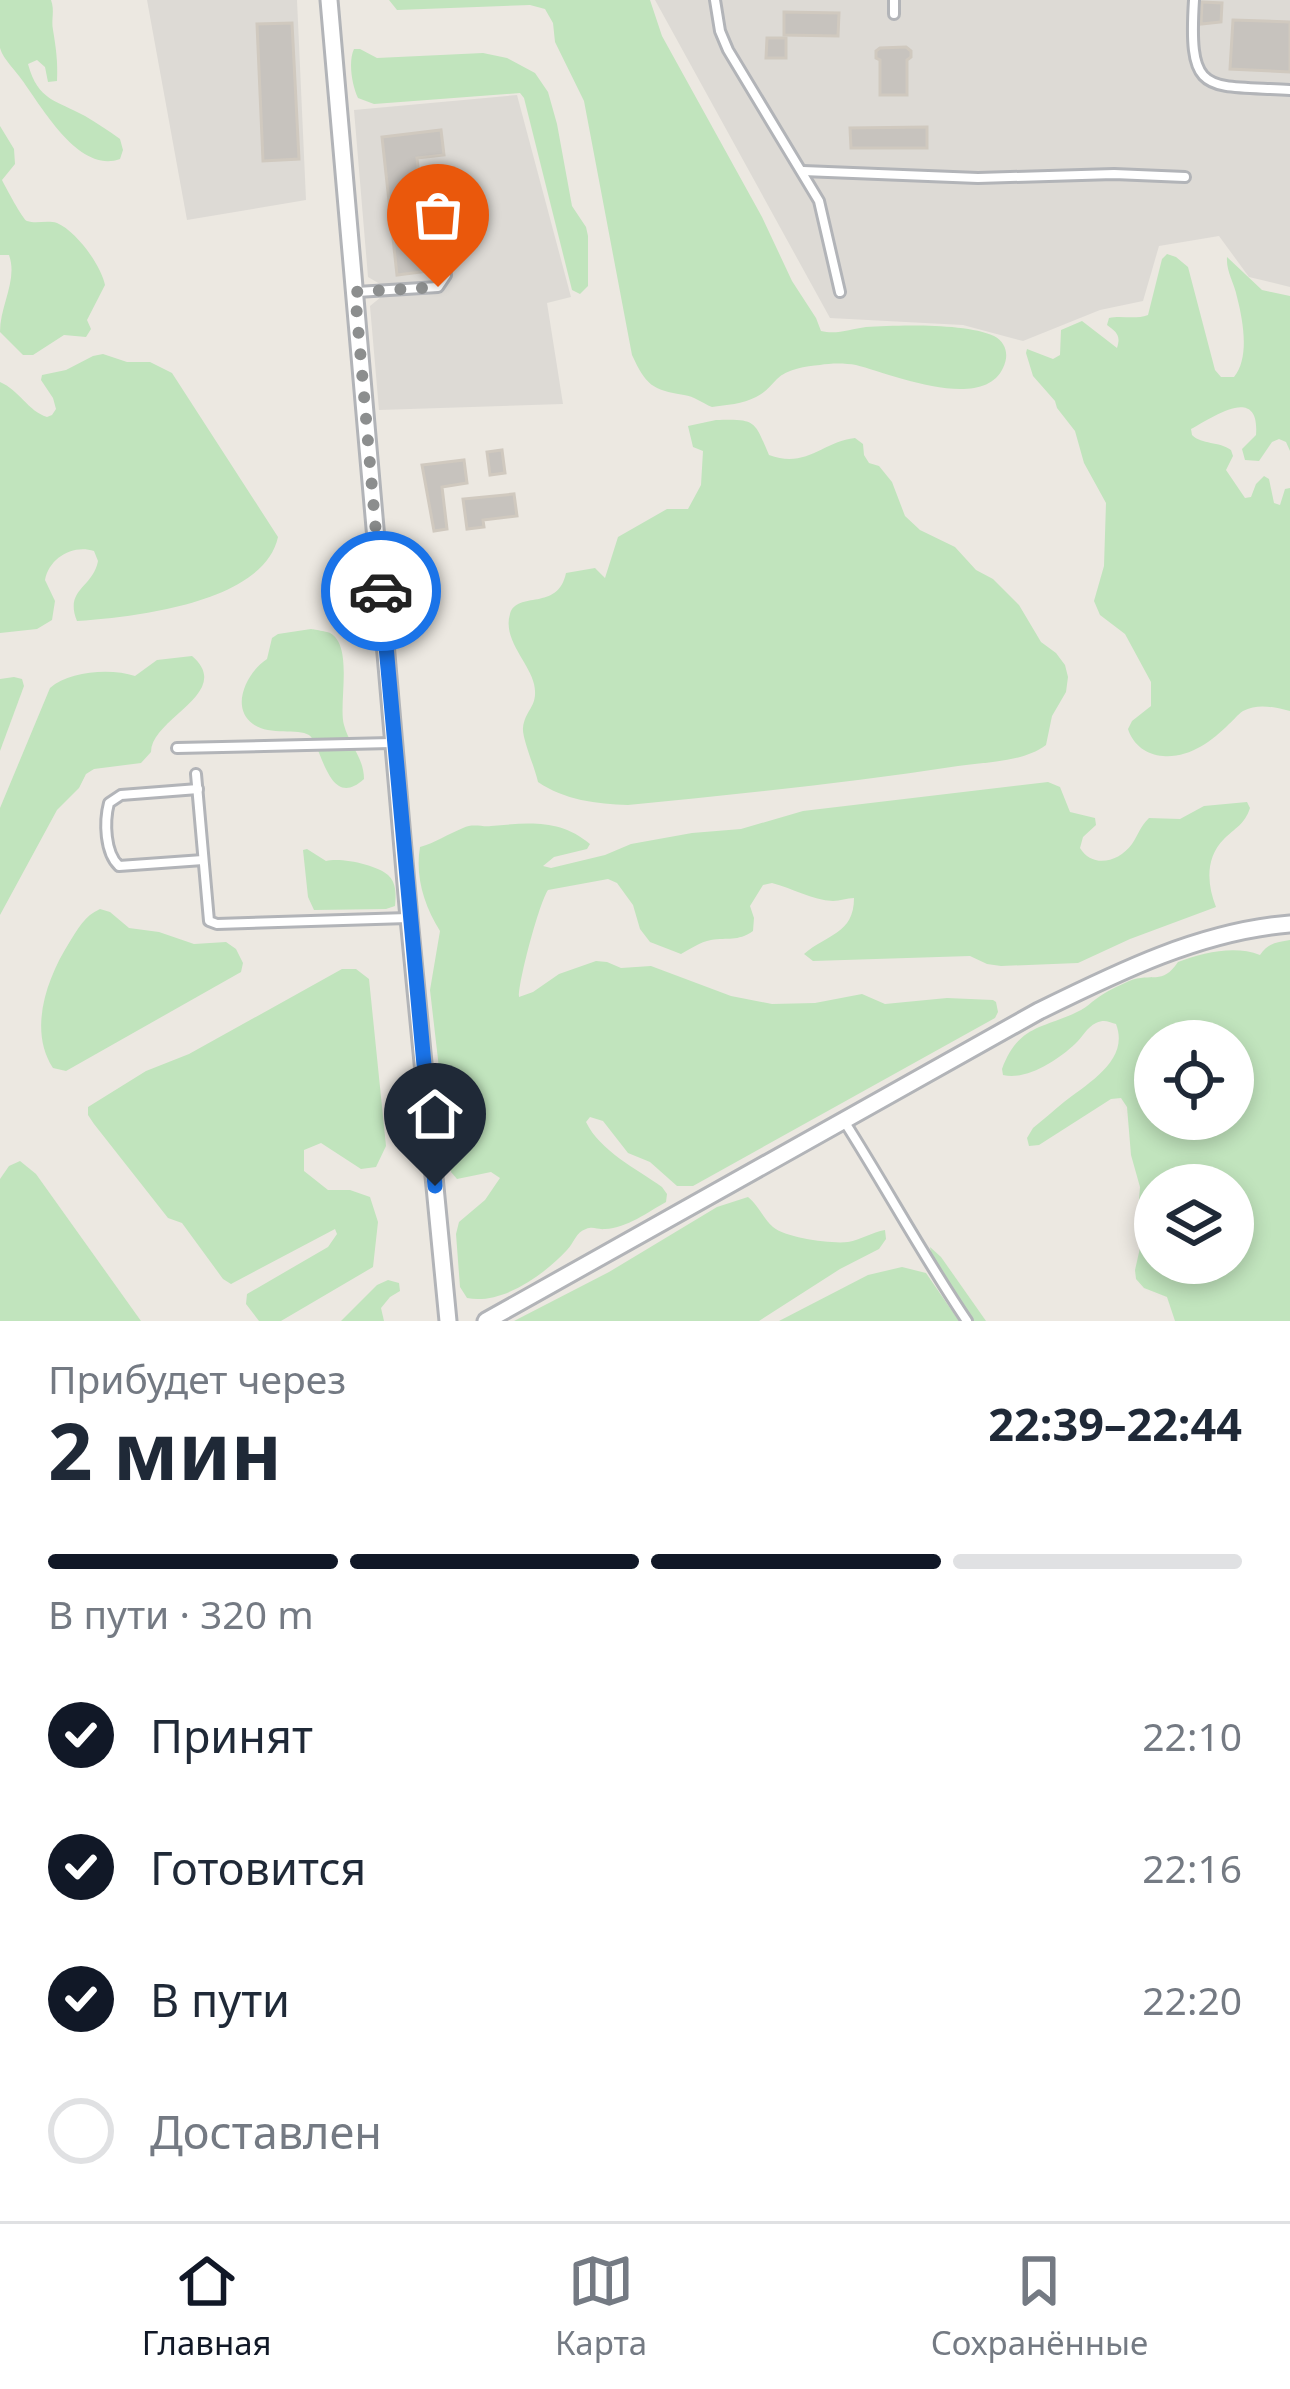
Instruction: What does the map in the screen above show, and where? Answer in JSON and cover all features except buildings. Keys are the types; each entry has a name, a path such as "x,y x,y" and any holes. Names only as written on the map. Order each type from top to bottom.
{"street":[{"path":"329,0 448,1321"},
{"path":"486,1321 1039,1010 1114,974 1216,937 1290,924"}],"lane":[{"path":"715,0 728,50 819,201 840,292"},
{"path":"894,0 894,14"},
{"path":"1194,0 1193,48 1204,78 1220,86 1290,90"},
{"path":"802,171 978,178 1185,177"},
{"path":"355,292 438,287 444,282 436,185"},
{"path":"177,748 394,743"},
{"path":"196,775 207,917 213,923 409,918"},
{"path":"198,789 121,795 109,803 106,824 110,857 119,866 203,860"},
{"path":"843,1120 967,1321"}],"shaded area":[{"path":"147,0 297,0 306,200 187,220"},
{"path":"655,0 1290,0 1290,287 1249,277 1219,236 1159,246 1143,301 1100,310 1023,341 963,325 830,318"},
{"path":"517,95 571,297 547,303 563,404 379,410 370,306 381,297 380,284 368,277 354,110"}],"green space":[{"path":"0,0 51,0 57,81 48,82 45,67 37,60 28,64 32,76 49,98 120,139 120,159 90,157 51,121 0,48"},
{"path":"389,0 650,0 662,36 821,331 913,326 982,332 1004,346 1003,368 992,381 956,389 856,365 809,366 786,373 751,399 712,407 657,388 646,380 632,355 584,101 555,42 545,9 530,5 397,10"},
{"path":"354,49 377,58 483,53 507,58 535,73 548,92 572,206 588,236 588,286 580,294 572,290 520,93 374,104 356,93 351,67"},
{"path":"0,126 14,149 15,164 2,180 22,215 30,222 57,223 72,233 93,259 105,285 87,320 91,329 86,337 64,335 33,355 23,355 0,332 11,264 9,255 0,255"},
{"path":"1167,254 1188,267 1215,370 1221,377 1234,377 1244,349 1227,257 1262,290 1290,296 1290,451 1279,439 1259,461 1245,460 1242,449 1256,435 1255,419 1243,407 1191,429 1196,438 1231,450 1226,470 1245,498 1251,497 1264,476 1269,479 1274,503 1280,505 1285,489 1290,488 1290,711 1266,706 1249,709 1199,748 1163,756 1141,748 1130,735 1132,721 1151,706 1151,682 1125,634 1100,615 1094,601 1104,566 1106,503 1084,463 1075,431 1033,376 1026,353 1027,349 1053,359 1060,355 1061,330 1082,321 1117,348 1118,337 1107,325 1109,318 1148,315"},
{"path":"103,354 127,362 150,362 172,373 278,537 268,559 223,592 162,610 77,621 74,602 98,561 94,551 70,551 47,572 45,580 55,601 52,620 37,629 0,633 0,382 47,417 56,409 42,375"},
{"path":"716,420 752,424 769,455 782,458 804,457 855,438 863,444 869,463 879,466 892,482 905,516 920,530 955,547 976,570 993,579 1019,605 1041,642 1065,665 1066,692 1052,716 1046,745 1004,760 628,805 581,800 538,782 523,728 535,698 534,684 510,633 510,614 521,603 555,592 566,573 595,568 605,578 618,537 667,509 688,509 701,485 703,451 693,447 688,426"},
{"path":"311,629 330,633 341,650 344,725 364,779 352,787 334,782 309,735 260,728 242,708 244,690 267,659 272,638"},
{"path":"192,656 203,669 198,694 163,728 141,763 86,774 57,810 0,915 0,808 50,688 91,673 135,676 157,660"},
{"path":"0,679 22,679 24,686 0,751"},
{"path":"1048,782 1060,787 1070,812 1095,818 1096,825 1083,837 1080,848 1098,861 1113,859 1126,850 1149,818 1180,819 1204,806 1247,802 1250,808 1245,818 1218,846 1211,863 1216,907 1078,963 1001,966 970,956 813,961 804,954 844,926 854,898 825,900 772,883 763,885 750,906 753,931 707,941 681,954 650,942 617,883 608,879 548,890 519,997 559,974 596,961 621,968 651,966 731,996 772,1004 815,1003 862,994 885,1004 947,998 993,1000 998,1012 995,1018 693,1186 677,1186 650,1162 628,1153 603,1121 590,1117 586,1122 600,1142 662,1187 666,1202 621,1226 583,1230 558,1260 522,1286 494,1297 467,1298 460,1287 459,1222 485,1200 500,1178 491,1172 457,1179 451,1172 430,990 440,931 422,890 420,847 470,826 530,824 567,830 590,844 543,866 551,868 631,844 741,829 803,811"},
{"path":"303,850 326,861 349,861 383,871 394,886 395,906 314,910 308,897"},
{"path":"100,909 129,928 194,944 226,942 243,963 241,972 66,1071 53,1068 42,1037 43,1004 61,957 79,928"},
{"path":"1290,940 1290,1321 1175,1321 1167,1297 1140,1284 1254,1284 1254,1164 1134,1166 1127,1107 1121,1098 1111,1099 1039,1145 1029,1146 1027,1138 1033,1128 1112,1059 1119,1037 1116,1024 1093,1025 1068,1050 1031,1072 1012,1076 1003,1075 1002,1069 1025,1035 1081,1010 1129,981 1162,976 1178,962 1208,953 1229,950 1260,955"},
{"path":"342,969 356,969 369,979 386,1146 376,1167 361,1169 321,1143 304,1150 304,1171 328,1190 350,1190 370,1197 378,1222 373,1267 281,1321 259,1321 246,1304 247,1294 328,1247 337,1234 335,1229 231,1284 182,1223 168,1218 94,1124 88,1107 146,1071 189,1054"},
{"path":"20,1161 36,1174 141,1321 0,1321 0,1179 9,1166"},
{"path":"748,1197 773,1227 788,1234 840,1242 885,1230 886,1239 879,1249 759,1321 514,1321 609,1272 717,1207"},
{"path":"930,1247 941,1257 986,1321 973,1321"},
{"path":"902,1267 926,1273 959,1321 779,1321 868,1275"},
{"path":"388,1280 399,1283 400,1291 381,1308 384,1321 341,1321 377,1285"}],"way so far":[{"path":"381,591 355,292 438,287"}],"route":[{"path":"381,591 435,1186"}]}
